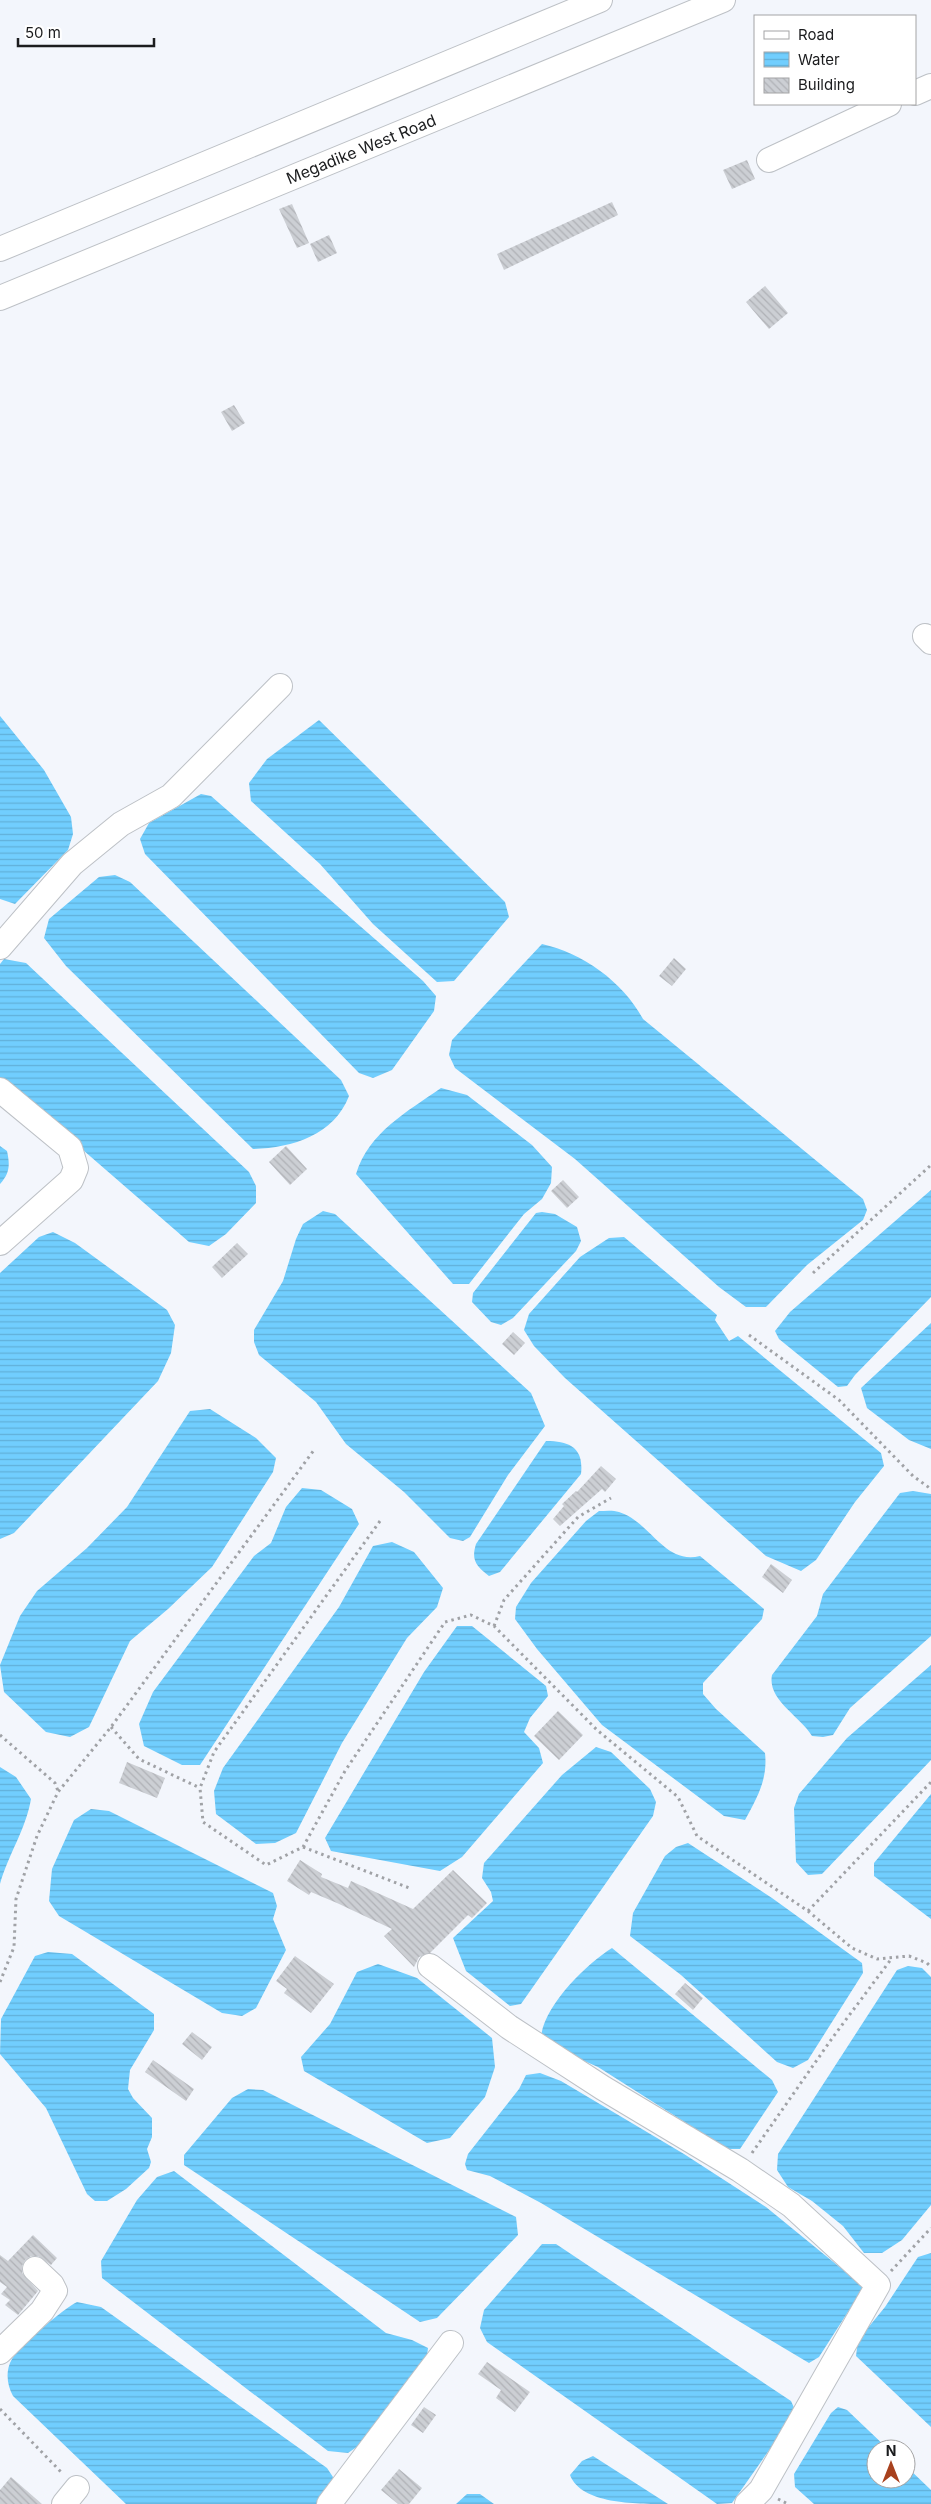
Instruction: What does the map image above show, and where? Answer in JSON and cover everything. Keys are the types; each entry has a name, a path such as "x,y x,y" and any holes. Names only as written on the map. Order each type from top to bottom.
{"street":[{"path":"0,250 600,0"},
{"name":"Megadike West Road","path":"0,298 722,0"},
{"path":"916,93 931,86"},
{"path":"769,160 886,105"},
{"path":"0,947 72,864 121,824 171,796 280,686"},
{"path":"0,1090 70,1148 76,1168 71,1180 0,1243"},
{"path":"430,1966 509,2027 603,2088 740,2170 791,2205 878,2285 761,2490 748,2504"},
{"path":"0,2352 42,2310 55,2292 52,2285 35,2269"},
{"path":"330,2504 452,2343"}],"path":[{"path":"813,1273 931,1165"},
{"path":"749,1335 839,1400 913,1476 931,1489"},
{"path":"0,1982 14,1947 16,1899 37,1836 58,1792 111,1727 314,1450"},
{"path":"494,1626 504,1600 578,1517 611,1498"},
{"path":"380,1521 214,1752 200,1788 202,1822 266,1865 302,1847 345,1771 445,1622 471,1615 494,1626 597,1730 678,1797 697,1836 808,1911 852,1948 877,1959 909,1956 927,1963 931,1967"},
{"path":"111,1727 139,1758 200,1788"},
{"path":"0,1735 55,1783 58,1792"},
{"path":"808,1911 931,1782"},
{"path":"302,1847 412,1888"},
{"path":"740,2170 833,2037 892,1958"},
{"path":"0,1971 5,1971"},
{"path":"878,2285 931,2228"},
{"path":"0,2409 70,2496"}],"water":[{"path":"0,716 44,770 71,817 73,834 68,850 15,904 0,899"},
{"path":"319,720 505,902 509,917 454,981 437,982 373,924 320,864 251,801 249,783 267,759"},
{"path":"201,794 211,796 423,981 436,996 434,1011 392,1070 373,1078 359,1073 145,854 140,839 149,823"},
{"path":"115,875 130,882 341,1080 349,1096 333,1121 310,1137 297,1142 282,1146 253,1149 66,966 44,938 49,919 99,877"},
{"path":"542,944 572,954 587,962 613,981 625,993 643,1019 863,1199 867,1210 863,1220 807,1265 766,1307 746,1307 719,1287 575,1159 455,1068 449,1055 452,1040"},
{"path":"4,959 26,963 249,1172 256,1186 256,1203 226,1234 209,1246 189,1242 0,1078 0,964"},
{"path":"441,1088 467,1095 532,1145 552,1167 551,1183 542,1199 524,1214 469,1284 453,1284 356,1174 370,1146 380,1135 391,1124"},
{"path":"0,1146 7,1151 9,1165 6,1176 0,1184"},
{"path":"931,1190 931,1297 855,1375 847,1386 838,1387 779,1339 775,1331 790,1312"},
{"path":"323,1211 335,1214 531,1393 545,1426 508,1475 470,1537 463,1541 450,1538 404,1492 346,1444 316,1402 259,1355 254,1342 254,1330 283,1281 296,1239 303,1224"},
{"path":"536,1213 555,1214 577,1227 581,1241 576,1251 513,1318 501,1325 491,1322 472,1302 473,1293"},
{"path":"53,1232 75,1243 167,1310 175,1325 171,1353 158,1381 14,1533 0,1539 0,1273 39,1237"},
{"path":"624,1237 717,1315 715,1320 729,1341 738,1336 881,1453 884,1466 855,1502 816,1560 801,1571 766,1556 565,1378 534,1346 524,1330 529,1314 580,1257 609,1238"},
{"path":"931,1323 931,1449 909,1440 867,1408 861,1388"},
{"path":"210,1409 256,1438 276,1458 273,1472 212,1567 168,1609 130,1641 89,1727 70,1737 46,1732 4,1692 0,1665 20,1616 37,1591 87,1548 127,1507 190,1411"},
{"path":"546,1441 562,1442 574,1448 580,1458 581,1474 500,1572 489,1576 474,1559 476,1544"},
{"path":"302,1488 321,1490 352,1509 359,1524 200,1765 182,1765 144,1746 139,1724 153,1692 254,1556 271,1543 286,1507"},
{"path":"913,1491 931,1494 931,1636 850,1708 833,1735 823,1737 812,1736 779,1700 774,1692 772,1675 817,1616 823,1594 900,1493"},
{"path":"599,1511 617,1511 630,1517 667,1549 677,1554 687,1557 700,1556 764,1609 762,1619 703,1683 703,1694 716,1709 765,1753 763,1780 745,1820 724,1816 602,1725 537,1649 515,1619 516,1607 531,1583 586,1521"},
{"path":"392,1542 414,1552 443,1588 437,1607 407,1638 342,1743 296,1833 275,1843 256,1844 216,1814 214,1791 223,1768 339,1607 373,1546"},
{"path":"457,1626 472,1626 546,1686 548,1696 530,1718 524,1732 539,1748 543,1763 462,1857 440,1871 331,1851 325,1838 424,1672"},
{"path":"931,1665 931,1760 822,1874 808,1875 796,1862 794,1808 799,1794 847,1738"},
{"path":"596,1747 611,1752 650,1789 656,1802 653,1816 521,2004 510,2006 466,1971 453,1938 493,1901 491,1892 482,1878 484,1863 562,1775"},
{"path":"0,1767 16,1777 31,1799 25,1821 0,1884"},
{"path":"931,1794 931,1919 874,1876 874,1863"},
{"path":"91,1809 109,1811 273,1893 277,1906 273,1919 286,1950 256,2008 242,2016 222,2013 59,1916 49,1901 52,1869 74,1820"},
{"path":"688,1843 772,1898 862,1963 863,1973 808,2060 793,2068 777,2062 681,1975 630,1936 633,1913 665,1856 676,1847"},
{"path":"612,1948 772,2080 778,2092 740,2149 727,2149 598,2067 541,2042 542,2029 556,2002 578,1976 601,1955"},
{"path":"48,1952 72,1954 154,2014 154,2030 130,2070 128,2089 133,2098 152,2118 152,2137 147,2149 151,2162 149,2168 126,2189 107,2201 95,2201 87,2194 46,2108 0,2054 1,2019 35,1956"},
{"path":"378,1964 417,1978 492,2038 495,2067 485,2097 450,2138 427,2143 304,2071 301,2057 330,2024 357,1972"},
{"path":"908,1966 922,1968 931,1977 931,2205 902,2240 882,2253 864,2253 843,2226 812,2201 788,2187 777,2170 778,2154 897,1970"},
{"path":"540,2073 561,2081 684,2154 766,2207 864,2287 819,2357 809,2363 541,2203 490,2176 467,2170 465,2164 468,2154 519,2089 526,2075"},
{"path":"248,2089 263,2090 516,2217 518,2235 437,2318 420,2322 184,2165 184,2155 232,2098"},
{"path":"174,2171 386,2333 412,2340 428,2348 426,2364 364,2442 348,2453 328,2451 102,2278 101,2261 137,2200 157,2177"},
{"path":"542,2244 556,2244 791,2401 796,2412 732,2503 717,2504 487,2342 480,2328 484,2310"},
{"path":"931,2253 931,2427 856,2356 858,2340 885,2307 918,2257"},
{"path":"77,2302 101,2307 327,2468 333,2477 330,2488 318,2504 126,2504 13,2396 8,2383 8,2368 16,2353 32,2337"},
{"path":"838,2407 847,2410 877,2439 866,2439 866,2489 916,2489 916,2476 931,2490 931,2504 814,2504 795,2487 794,2474 831,2413"},
{"path":"593,2456 668,2504 640,2504 611,2500 585,2492 576,2485 570,2475 582,2461"},
{"path":"467,2494 480,2494 494,2504 456,2504"}],"building":[{"path":"747,160 755,179 732,189 723,170"},
{"path":"612,202 618,215 504,270 497,254"},
{"path":"292,204 309,243 297,248 279,209"},
{"path":"329,235 337,253 318,262 310,244"},
{"path":"765,286 788,313 769,329 746,302"},
{"path":"234,405 245,423 232,431 221,412"},
{"path":"674,958 686,969 672,986 659,976"},
{"path":"286,1146 307,1169 290,1185 269,1162"},
{"path":"563,1180 579,1197 567,1208 551,1191"},
{"path":"237,1243 248,1254 222,1278 212,1267"},
{"path":"513,1332 525,1343 514,1355 502,1344"},
{"path":"601,1466 616,1479 605,1492 602,1489 560,1526 553,1519 564,1506 562,1504 577,1492"},
{"path":"771,1564 792,1580 783,1593 762,1577"},
{"path":"558,1711 583,1735 559,1760 534,1736"},
{"path":"127,1762 165,1778 157,1798 119,1783"},
{"path":"300,1860 322,1874 321,1877 348,1888 351,1881 413,1909 453,1870 487,1903 472,1918 468,1915 430,1953 419,1957 414,1967 384,1936 392,1929 311,1892 309,1895 287,1881"},
{"path":"295,1956 334,1984 311,2013 284,1993 287,1989 276,1981"},
{"path":"685,1983 703,1998 693,2010 675,1994"},
{"path":"192,2032 212,2047 202,2060 182,2044"},
{"path":"153,2060 194,2089 186,2101 145,2072"},
{"path":"33,2235 57,2258 51,2265 38,2256 31,2256 25,2260 22,2266 22,2273 38,2291 18,2315 5,2305 10,2300 1,2294 7,2287 0,2282 0,2255 8,2261"},
{"path":"487,2362 530,2392 515,2412 496,2398 501,2390 478,2374"},
{"path":"424,2407 436,2415 423,2433 411,2425"},
{"path":"399,2469 422,2488 409,2504 398,2504 381,2490"},
{"path":"11,2477 42,2504 0,2504 0,2490"}]}
